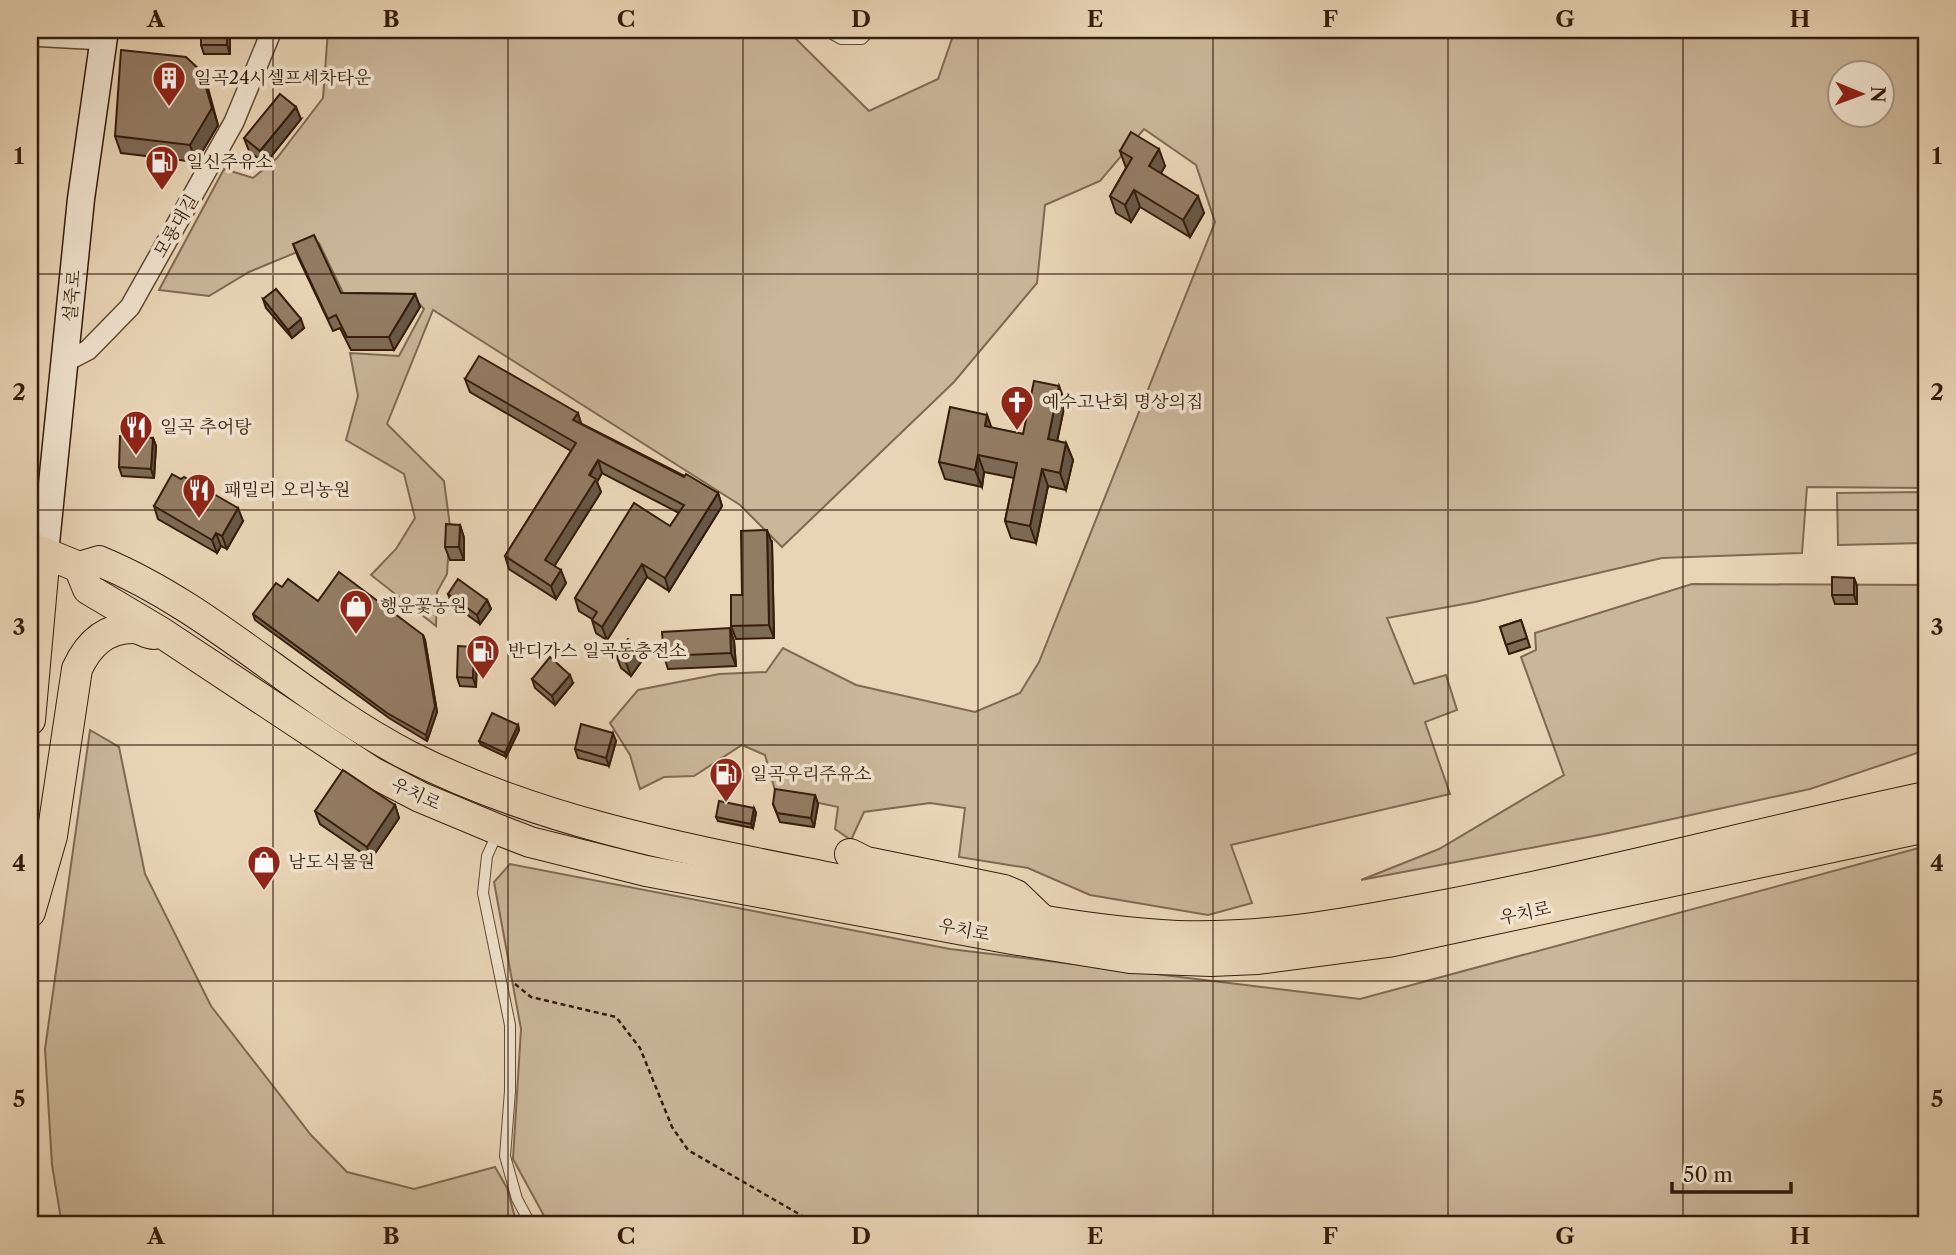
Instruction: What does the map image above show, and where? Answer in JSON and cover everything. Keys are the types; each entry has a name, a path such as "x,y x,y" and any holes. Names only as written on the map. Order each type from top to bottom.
{"main road":[{"name":"설죽로","path":"37,550 66,361 83,187 104,35"},
{"name":"우치로","path":"37,550 79,567 99,561 142,578 332,708 409,755 549,815 665,845 1075,926 1177,936 1248,935 1328,927 1566,882 1926,797"},
{"path":"30,720 37,550"},
{"name":"우치로","path":"79,567 88,589 162,633 372,772 420,797 530,842 646,871 1012,939 1130,958 1212,961 1258,959 1388,942 1919,824"},
{"path":"30,912 52,836 73,685 86,649 117,630 137,628 146,634 162,633"},
{"path":"850,854 866,862 1004,890 1016,895 1041,919"}],"street":[{"name":"모룡대길","path":"66,361 88,350 130,307 234,122 271,30"},
{"name":"설죽로","path":"30,36 104,35"}],"lane":[{"path":"825,30 841,39 862,39 870,30"},
{"path":"499,830 487,856 483,893 510,1025 510,1091 505,1156 517,1199 531,1225"}],"path":[{"path":"499,972 531,997 615,1017 640,1048 672,1127 688,1150 818,1225"}],"shaded area":[{"path":"328,30 787,30 869,111 938,79 955,30 1926,30 1926,488 1807,487 1802,553 1662,558 1475,602 1387,618 1414,684 1446,675 1457,710 1425,722 1450,794 1231,845 1252,903 1208,915 1090,895 1028,868 959,857 965,808 930,803 864,812 851,840 835,829 838,807 776,794 765,755 742,745 694,776 664,777 640,789 630,755 610,723 638,690 719,674 766,672 783,648 856,685 975,712 1020,693 1039,662 1215,222 1196,165 1144,129 1100,181 1045,205 1037,283 954,382 782,547 740,505 433,310 387,424 444,481 450,526 447,574 437,592 436,626 371,575 396,549 415,518 404,474 346,440 358,396 350,353 399,356 424,309 416,300 347,301 319,243 249,272 209,296 159,290 224,169 253,178 277,158 323,98"},
{"path":"1923,492 1924,543 1838,545 1837,493"},
{"path":"1692,584 1926,585 1926,750 1810,789 1604,834 1361,880 1439,849 1564,775 1521,657 1536,650 1535,633"},
{"path":"90,730 119,747 145,874 211,1006 311,1135 347,1172 414,1189 495,1167 507,1188 517,1225 62,1225 52,1165 45,1049"},
{"path":"1926,846 1926,1225 549,1225 513,1159 521,1029 494,882 510,864 950,949 1360,999"}],"building":[{"path":"201,30 227,30 227,45 201,45"},
{"name":"일곡24시셀프세차타운","path":"121,50 186,57 201,71 212,108 190,145 115,136"},
{"path":"280,94 296,107 260,151 244,138"},
{"path":"1131,132 1159,149 1149,166 1198,196 1183,220 1134,190 1125,205 1110,196 1132,158 1120,151"},
{"path":"314,235 341,293 415,294 389,337 347,337 336,315 328,319 293,244"},
{"path":"276,289 301,319 288,330 263,299"},
{"path":"479,356 578,413 573,420 684,477 686,474 718,493 665,578 642,564 602,627 592,620 597,612 575,598 634,503 670,526 684,505 598,460 589,475 596,479 545,560 561,570 551,586 505,556 576,443 465,379"},
{"path":"1034,381 1059,386 1048,439 1066,443 1060,473 1042,469 1030,526 1005,521 1017,463 978,455 975,470 939,462 950,407 987,415 985,426 1023,434"},
{"path":"120,436 153,438 151,469 119,467"},
{"path":"172,474 181,479 184,477 238,508 222,536 216,533 212,540 154,506"},
{"path":"446,524 460,525 459,547 445,547"},
{"path":"767,530 769,625 731,626 731,595 742,595 741,531"},
{"path":"339,572 423,635 435,706 426,735 387,713 253,614 276,583 282,587 288,579 318,601"},
{"path":"1832,577 1854,578 1854,595 1832,595"},
{"path":"458,579 487,600 477,615 448,594"},
{"path":"1521,620 1527,638 1506,645 1500,627"},
{"path":"730,628 731,653 664,656 662,632"},
{"path":"628,639 638,646 626,663 616,655"},
{"path":"458,646 474,647 473,678 457,677"},
{"path":"550,657 570,675 552,696 532,679"},
{"path":"492,713 518,725 505,753 479,741"},
{"path":"581,724 613,733 606,758 575,749"},
{"path":"343,770 395,805 367,847 315,811"},
{"path":"775,789 815,795 811,818 777,813 773,804"},
{"path":"719,801 754,808 751,824 716,817"}],"place":[{"name":"일곡24시셀프세차타운","path":"169,108"},
{"name":"일신주유소","path":"162,192"},
{"name":"예수고난회 명상의집","path":"1017,432"},
{"name":"일곡 추어탕","path":"136,457"},
{"name":"패밀리 오리농원","path":"199,520"},
{"name":"행운꽃농원","path":"356,636"},
{"name":"반디가스 일곡동충전소","path":"483,681"},
{"name":"일곡우리주유소","path":"726,804"},
{"name":"남도식물원","path":"264,892"}]}
